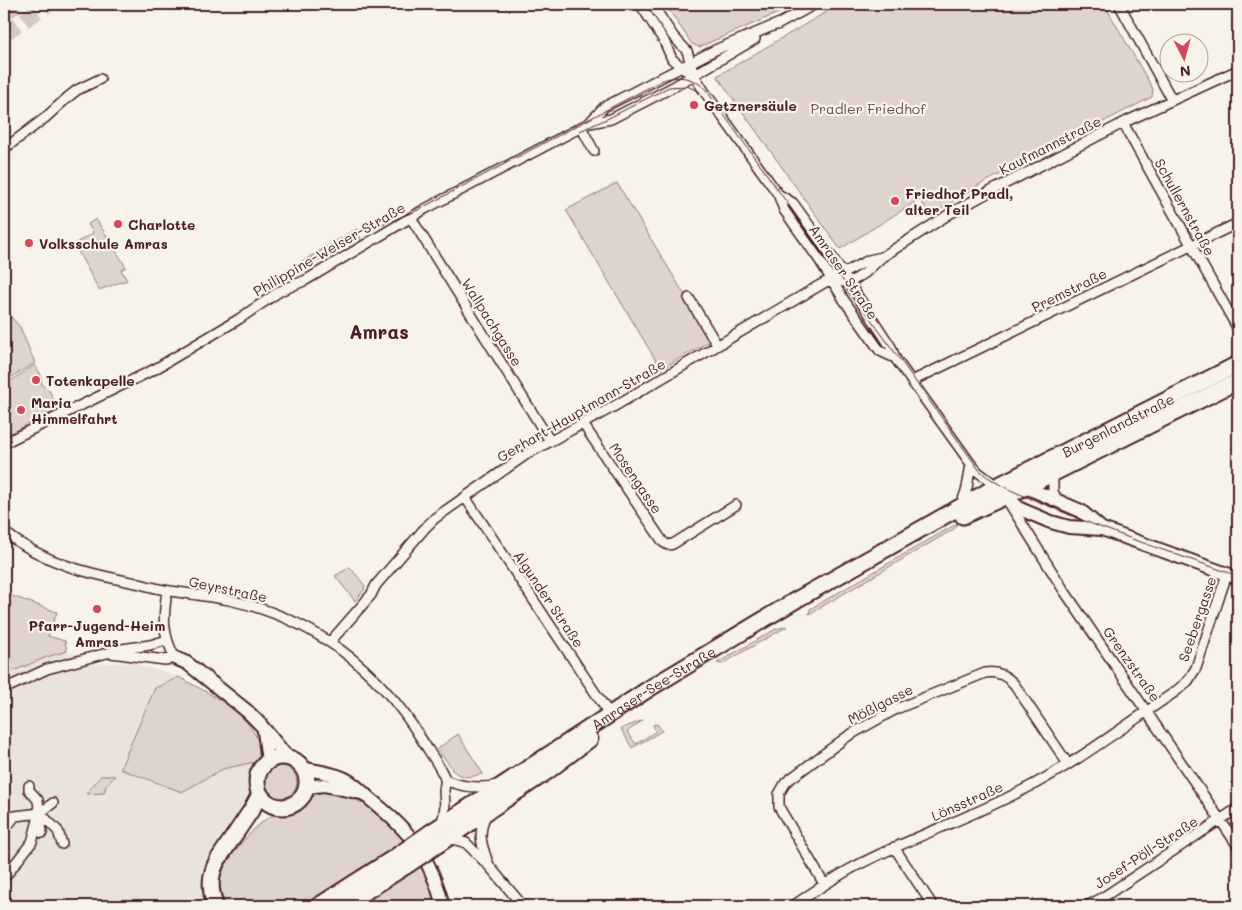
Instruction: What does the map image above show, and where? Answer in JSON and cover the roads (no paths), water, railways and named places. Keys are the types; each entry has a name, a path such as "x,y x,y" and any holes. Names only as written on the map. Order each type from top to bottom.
{"main road":[{"name":"Burgenlandstraße","path":"1003,488 1238,365"},
{"name":"Burgenlandstraße","path":"1003,488 1026,487 1238,381"},
{"name":"Amraser-See-Straße","path":"318,906 402,860 439,836 510,781 650,688 756,624 961,506 1003,488"},
{"name":"Amraser-See-Straße","path":"439,836 488,811 613,722 709,662 946,525 1003,488"},
{"path":"281,757 288,758 294,760 305,774 306,787 304,795 291,806 274,806 263,799 260,794 257,788 258,776 263,766 268,762 281,757"},
{"path":"216,906 210,886 212,870 260,794"},
{"path":"226,848 259,815 274,806"},
{"name":"Amraser-See-Straße","path":"343,906 402,860"}],"street":[{"name":"Amraser Straße","path":"640,4 664,41 672,59 681,68 694,75"},
{"name":"Amraser Straße","path":"652,4 673,36 687,50 694,75 778,194 784,210 832,279 844,300 880,351 895,358"},
{"path":"780,23 815,4"},
{"path":"1119,4 1172,100"},
{"name":"Philippine-Welser-Straße","path":"589,123 604,107 715,50 780,23"},
{"name":"Philippine-Welser-Straße","path":"4,443 155,369 239,319 276,293 306,280 412,218 530,153 589,123 611,119 694,75 780,23"},
{"name":"Kaufmannstraße","path":"850,283 865,273 882,257 951,213 990,191 1122,124 1238,70"},
{"path":"4,149 45,118 67,98 100,79"},
{"name":"Schullernstraße","path":"1122,124 1238,330"},
{"path":"581,127 594,151"},
{"name":"Amraser Straße","path":"778,194 793,204 843,273 891,347 895,358 971,464 983,476 1003,488 1020,509 1051,522 1069,527 1102,529 1233,576"},
{"name":"Wallpachgasse","path":"412,218 550,440"},
{"name":"Premstraße","path":"912,381 1238,223"},
{"name":"Kaufmannstraße","path":"832,279 869,260 882,257"},
{"path":"832,279 850,283"},
{"name":"Gerhart-Hauptmann-Straße","path":"331,641 425,528 446,510 550,440 583,424 832,279"},
{"path":"689,298 718,346"},
{"name":"Mosengasse","path":"583,424 663,542 668,545 673,544 736,505"},
{"path":"961,506 967,488 971,464"},
{"path":"1053,473 1053,491 1057,500"},
{"name":"Amraser Straße","path":"1026,487 1081,511 1102,529"},
{"name":"Grenzstraße","path":"1003,488 1048,566 1238,846"},
{"name":"Algunder Straße","path":"465,497 610,715"},
{"name":"Geyrstraße","path":"4,532 43,557 70,567 103,577 167,591 228,600 262,608 315,632 331,641 363,668 405,712 445,780"},
{"name":"Seebergasse","path":"1147,710 1182,687 1192,675 1233,576"},
{"path":"167,591 163,622 167,640 175,658"},
{"path":"4,689 47,669 122,649 150,645 167,640"},
{"path":"111,653 165,660 175,658 187,662 246,711 288,758"},
{"name":"Mößlgasse","path":"824,884 779,808 780,790 790,778 848,736 896,708 986,673 1002,674 1014,684 1068,764"},
{"name":"Lönsstraße","path":"793,906 805,903 824,884 894,848 1043,780 1147,710"},
{"path":"263,728 268,762"},
{"path":"302,768 346,779 391,816 410,836 431,868 443,906"},
{"path":"510,781 480,788 463,786 445,780 445,814 439,836 466,843 490,867 523,906"},
{"path":"306,787 324,785 364,794"},
{"path":"29,786 29,790 38,800 42,833"},
{"path":"9,824 15,816 40,813 53,804"},
{"name":"Josef-Pöll-Straße","path":"1087,906 1109,894 1238,808"},
{"path":"488,811 480,836 482,848 490,867"},
{"path":"40,813 58,831 62,844"},
{"path":"4,878 32,842 40,813"},
{"path":"894,848 933,906"}],"tunnel":[{"path":"4,13 18,4"},
{"path":"4,33 49,4"}],"tram line":[{"path":"303,263 350,236 414,212 661,81 680,77 691,80 706,90 980,471 995,482 1011,490 1092,524 1238,576"},
{"path":"580,131 669,87 687,86 700,92"}],"place":[{"name":"Getznersäule","path":"694,105"},
{"name":"Friedhof Pradl, alter Teil","path":"895,201"},
{"name":"Charlotte","path":"118,224"},
{"name":"Volksschule Amras","path":"29,243"},
{"name":"Totenkapelle","path":"36,380"},
{"name":"Maria Himmelfahrt","path":"21,410"},
{"name":"Pfarr-Jugend-Heim Amras","path":"97,609"}],"district":[{"name":"Amras","path":"379,331"}],"park label":[{"name":"Pradler Friedhof","path":"868,108"}]}
